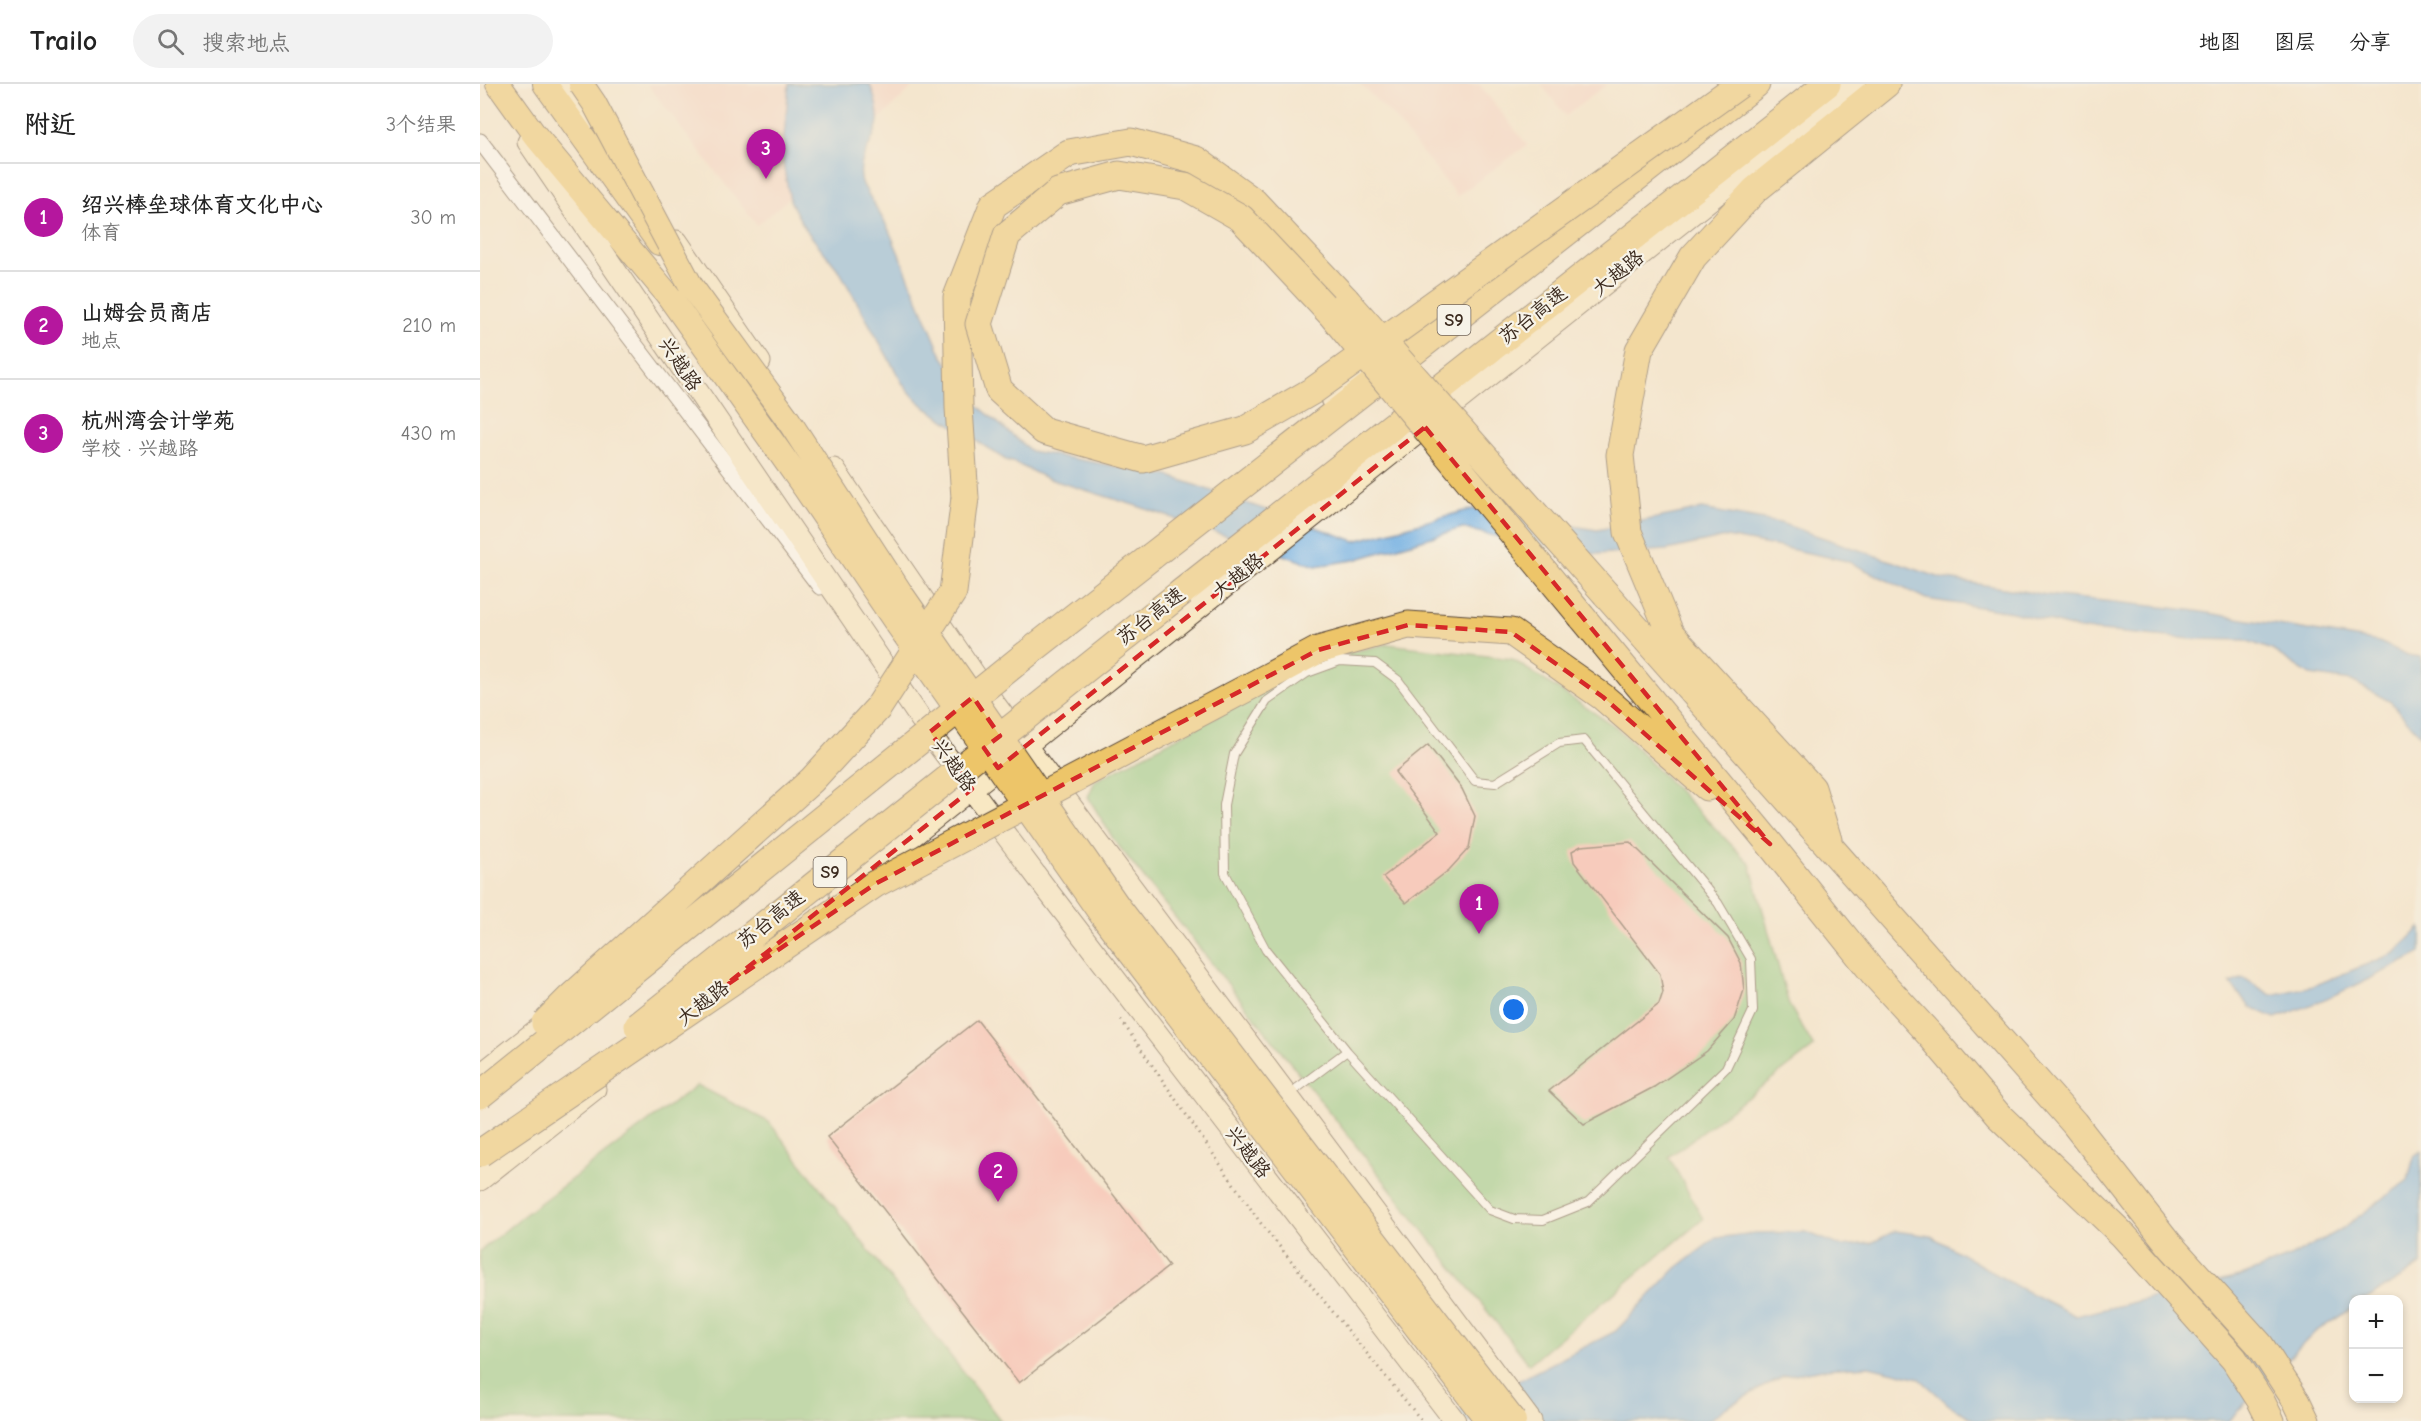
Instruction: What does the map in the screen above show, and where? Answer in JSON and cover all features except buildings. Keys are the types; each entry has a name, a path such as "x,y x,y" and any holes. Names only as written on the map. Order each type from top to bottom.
{"highway":[{"path":"498,84 534,134 668,295"},
{"path":"517,84 805,488 893,618 1103,917 1488,1421"},
{"path":"545,84 787,418 902,595 1118,906 1514,1421"},
{"path":"581,84 594,103 691,286"},
{"path":"1740,84 1381,341 1372,348 1362,355 1314,390 1245,430 1143,459 1044,431 999,390 979,324 1007,235 1058,192 1119,175 1185,186 1241,218 1331,314 1362,351 1369,360 1384,379 1770,844 1875,975 1931,1036 1998,1115 2123,1235 2234,1359 2271,1421"},
{"name":"S9","path":"480,1095 1018,661 1756,84"},
{"name":"苏台高速","path":"480,1153 1049,697 1827,84"},
{"path":"1831,850 1812,788 1670,633 1628,532 1620,455 1639,350 1693,257 1755,190 1886,84"},
{"path":"480,1089 570,998 812,780 878,708 953,592 965,498 959,408 957,297 993,205 1069,153 1131,142 1196,160 1254,202 1346,300 2074,1124 2169,1244 2260,1346 2297,1402 2306,1421"},
{"path":"480,1153 875,884 1318,650 1408,625 1511,632 1603,697 1770,844"}],"main road":[{"name":"兴越路","path":"489,84 923,723 1449,1413"},
{"path":"566,84 1026,746 1531,1421"},
{"path":"480,1075 1729,84"},
{"name":"大越路","path":"480,1180 1855,84"}],"street":[{"path":"480,141 923,723"}],"lane":[{"path":"1340,661 1375,663 1398,680 1475,781 1496,783 1559,743 1584,740 1719,903 1751,959 1753,1011 1726,1068 1588,1202 1543,1220 1514,1218 1490,1210 1347,1051 1266,950 1225,873 1224,850 1224,805 1234,754 1268,701 1307,673 1340,661"},
{"path":"1287,1096 1347,1051"}],"path":[{"path":"1119,1018 1262,1225 1421,1420"}],"highlighted area":[{"path":"1425,427 1770,844 1603,697 1511,632 1408,625 1318,650 875,884 718,991 972,789 930,732 973,697 1000,736 984,748 998,768"}],"shaded area":[{"path":"647,84 915,84 867,132 757,225"},
{"path":"1360,84 1479,84 1527,145 1457,196 1392,115"},
{"path":"1541,84 1607,84 1566,116"}],"green space":[{"path":"1388,644 1512,659 1616,727 1750,864 1789,1005 1814,1047 1669,1157 1703,1219 1529,1364 1114,840 1088,797 1095,781 1329,657"},
{"path":"697,1085 769,1122 1001,1421 480,1421 480,1251 524,1215"}],"water":[{"path":"789,84 870,84 875,97 878,121 861,168 863,185 888,228 941,354 976,404 1031,451 1169,476 1355,541 1472,509 1597,530 1702,509 1780,523 1941,578 2047,595 2190,610 2379,642 2408,655 2421,657 2421,736 2391,702 2352,681 2310,675 2272,650 2245,640 2191,639 2079,629 2012,612 1926,599 1847,561 1775,546 1726,537 1667,550 1596,554 1503,538 1462,528 1354,560 1316,566 1046,478 1009,460 1009,462 926,408 903,384 840,272 807,231 790,200 782,158"},
{"path":"2421,927 2421,953 2368,980 2275,1018 2250,1007 2230,983 2244,978 2271,995 2313,986 2395,953"},
{"path":"2421,1151 2421,1265 2373,1295 2349,1295 2349,1311 2315,1332 2228,1421 1976,1421 1949,1405 1919,1378 1869,1366 1823,1369 1783,1376 1727,1407 1708,1421 1439,1421 1616,1331 1676,1268 1716,1238 1755,1233 1806,1232 1841,1246 1871,1243 1895,1231 1931,1236 2018,1287 2076,1316 2239,1277 2290,1257 2343,1228 2408,1180 2414,1156"}],"place":[{"name":"杭州湾会计学苑","path":"766,179"},
{"name":"绍兴棒垒球体育文化中心","path":"1479,934"},
{"name":"山姆会员商店","path":"998,1202"}]}
